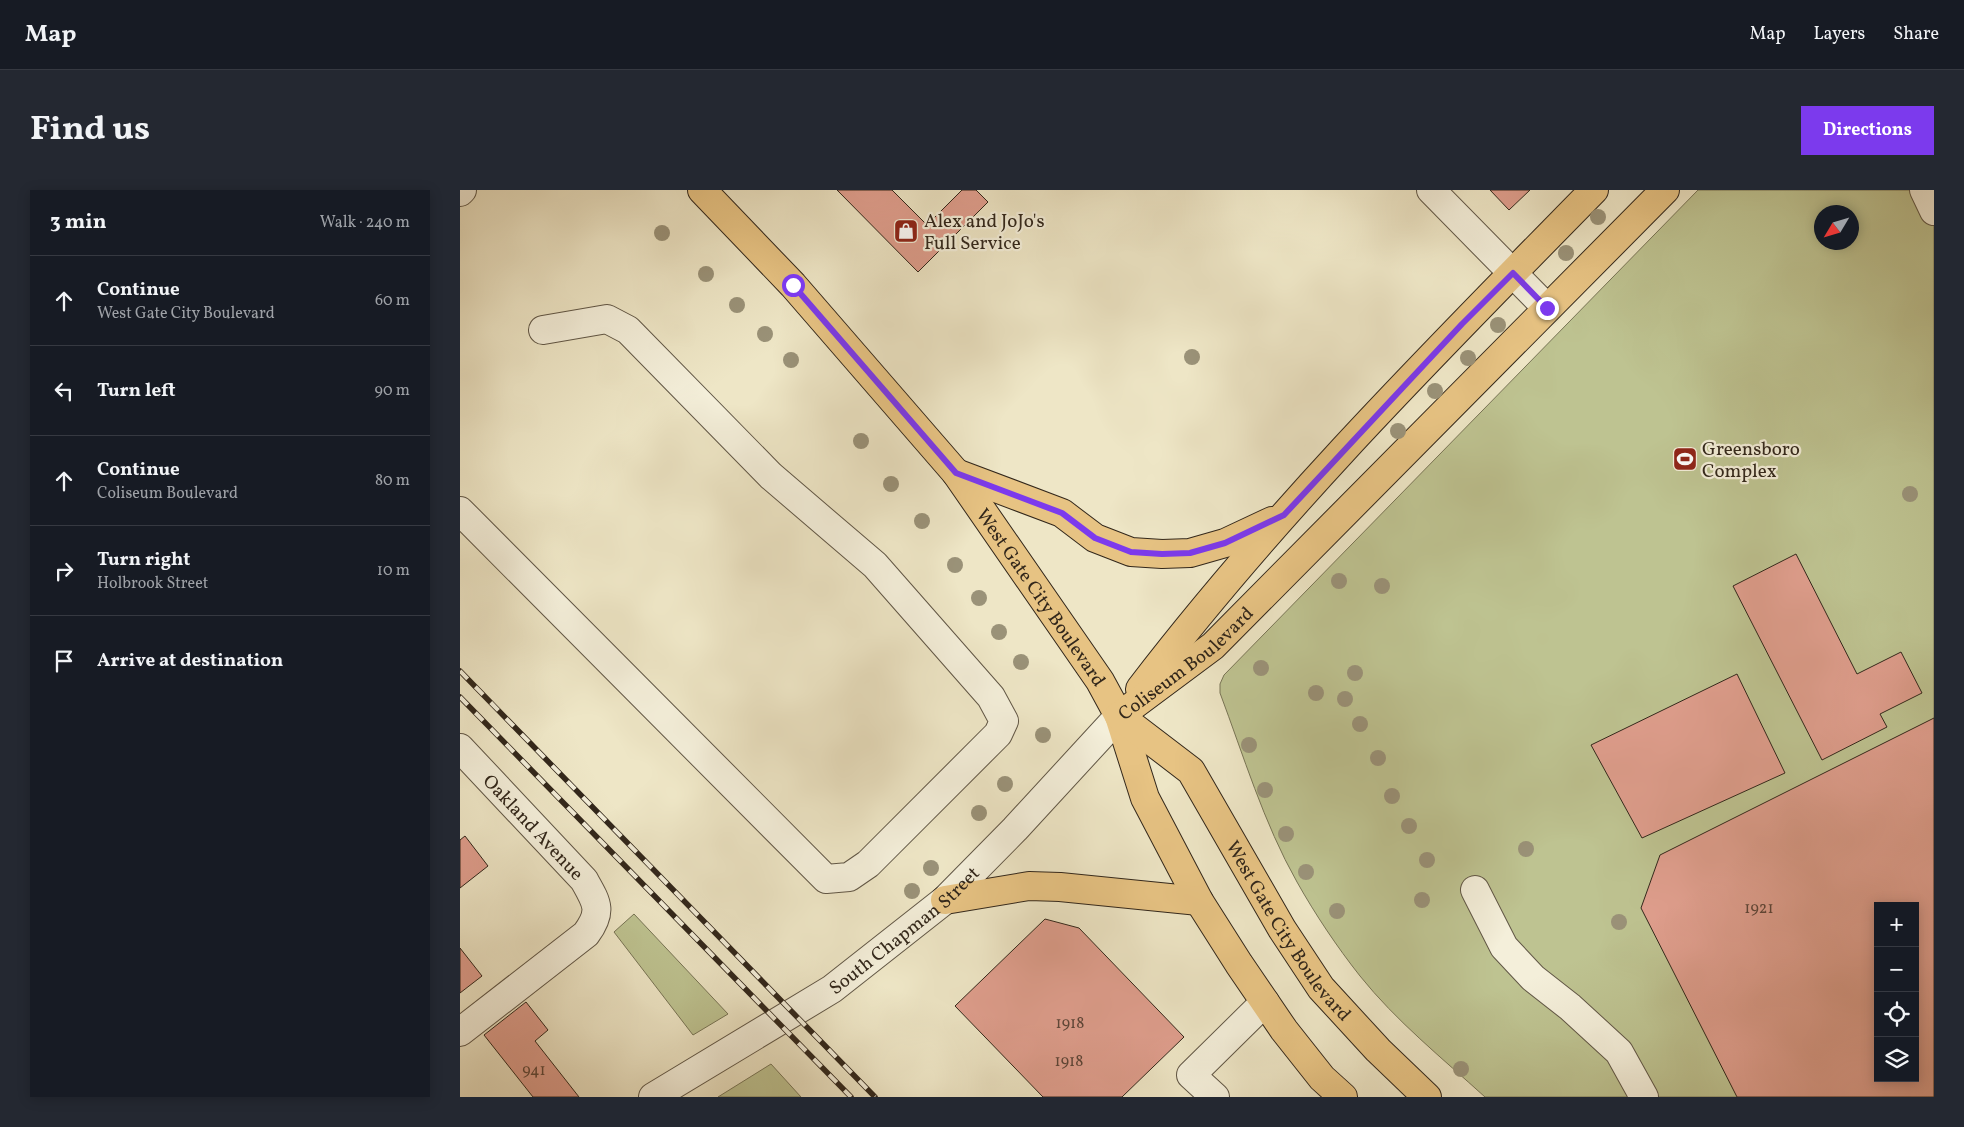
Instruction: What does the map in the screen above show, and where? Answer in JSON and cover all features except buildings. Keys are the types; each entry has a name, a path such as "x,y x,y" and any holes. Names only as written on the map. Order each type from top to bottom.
{"main road":[{"name":"West Gate City Boulevard","path":"702,190 793,285 956,473 1100,681 1119,716 1145,798 1199,901 1284,1030 1322,1078 1343,1097"},
{"name":"Coliseum Boulevard","path":"1119,716 1188,626 1284,515 1449,338 1594,190"},
{"name":"Coliseum Boulevard","path":"1119,716 1213,646 1665,190"},
{"path":"956,473 1062,513 1095,538 1131,552 1190,553 1225,543 1284,515"},
{"name":"West Gate City Boulevard","path":"1119,716 1192,771 1282,929 1321,988 1378,1050 1427,1097"},
{"path":"945,900 1029,886 1060,886 1199,901"}],"street":[{"path":"1431,190 1547,308"},
{"path":"1924,190 1934,212"},
{"path":"460,511 826,878 848,877 868,864 998,734 1004,721 991,697 876,565 771,476 628,330 607,319 543,330"},
{"name":"South Chapman Street","path":"653,1097 832,989 945,900 1015,829 1119,716"},
{"name":"Oakland Avenue","path":"460,748 584,880 598,910 595,922 586,934 544,969 460,1032"},
{"path":"1475,890 1504,947 1533,978 1570,1007 1619,1052 1644,1097"},
{"path":"1215,1097 1191,1075 1265,1002"}],"green space":[{"name":"Greensboro Complex","path":"1698,190 1934,190 1934,1097 1485,1097 1420,1039 1374,993 1343,954 1311,906 1274,837 1220,693 1220,684 1224,675"},
{"path":"634,914 728,1014 693,1035 614,932"},
{"path":"771,1064 801,1097 718,1097"}],"railway":[{"path":"460,671 875,1097"},
{"path":"460,697 851,1097"}],"place":[{"name":"Alex and JoJo's Full Service","path":"906,231"},
{"name":"Greensboro Complex","path":"1685,459"}],"route":[{"path":"793,285 956,473 1062,513 1095,538 1131,552 1162,554 1190,553 1225,543 1284,515 1462,324 1513,273 1547,308"}]}
